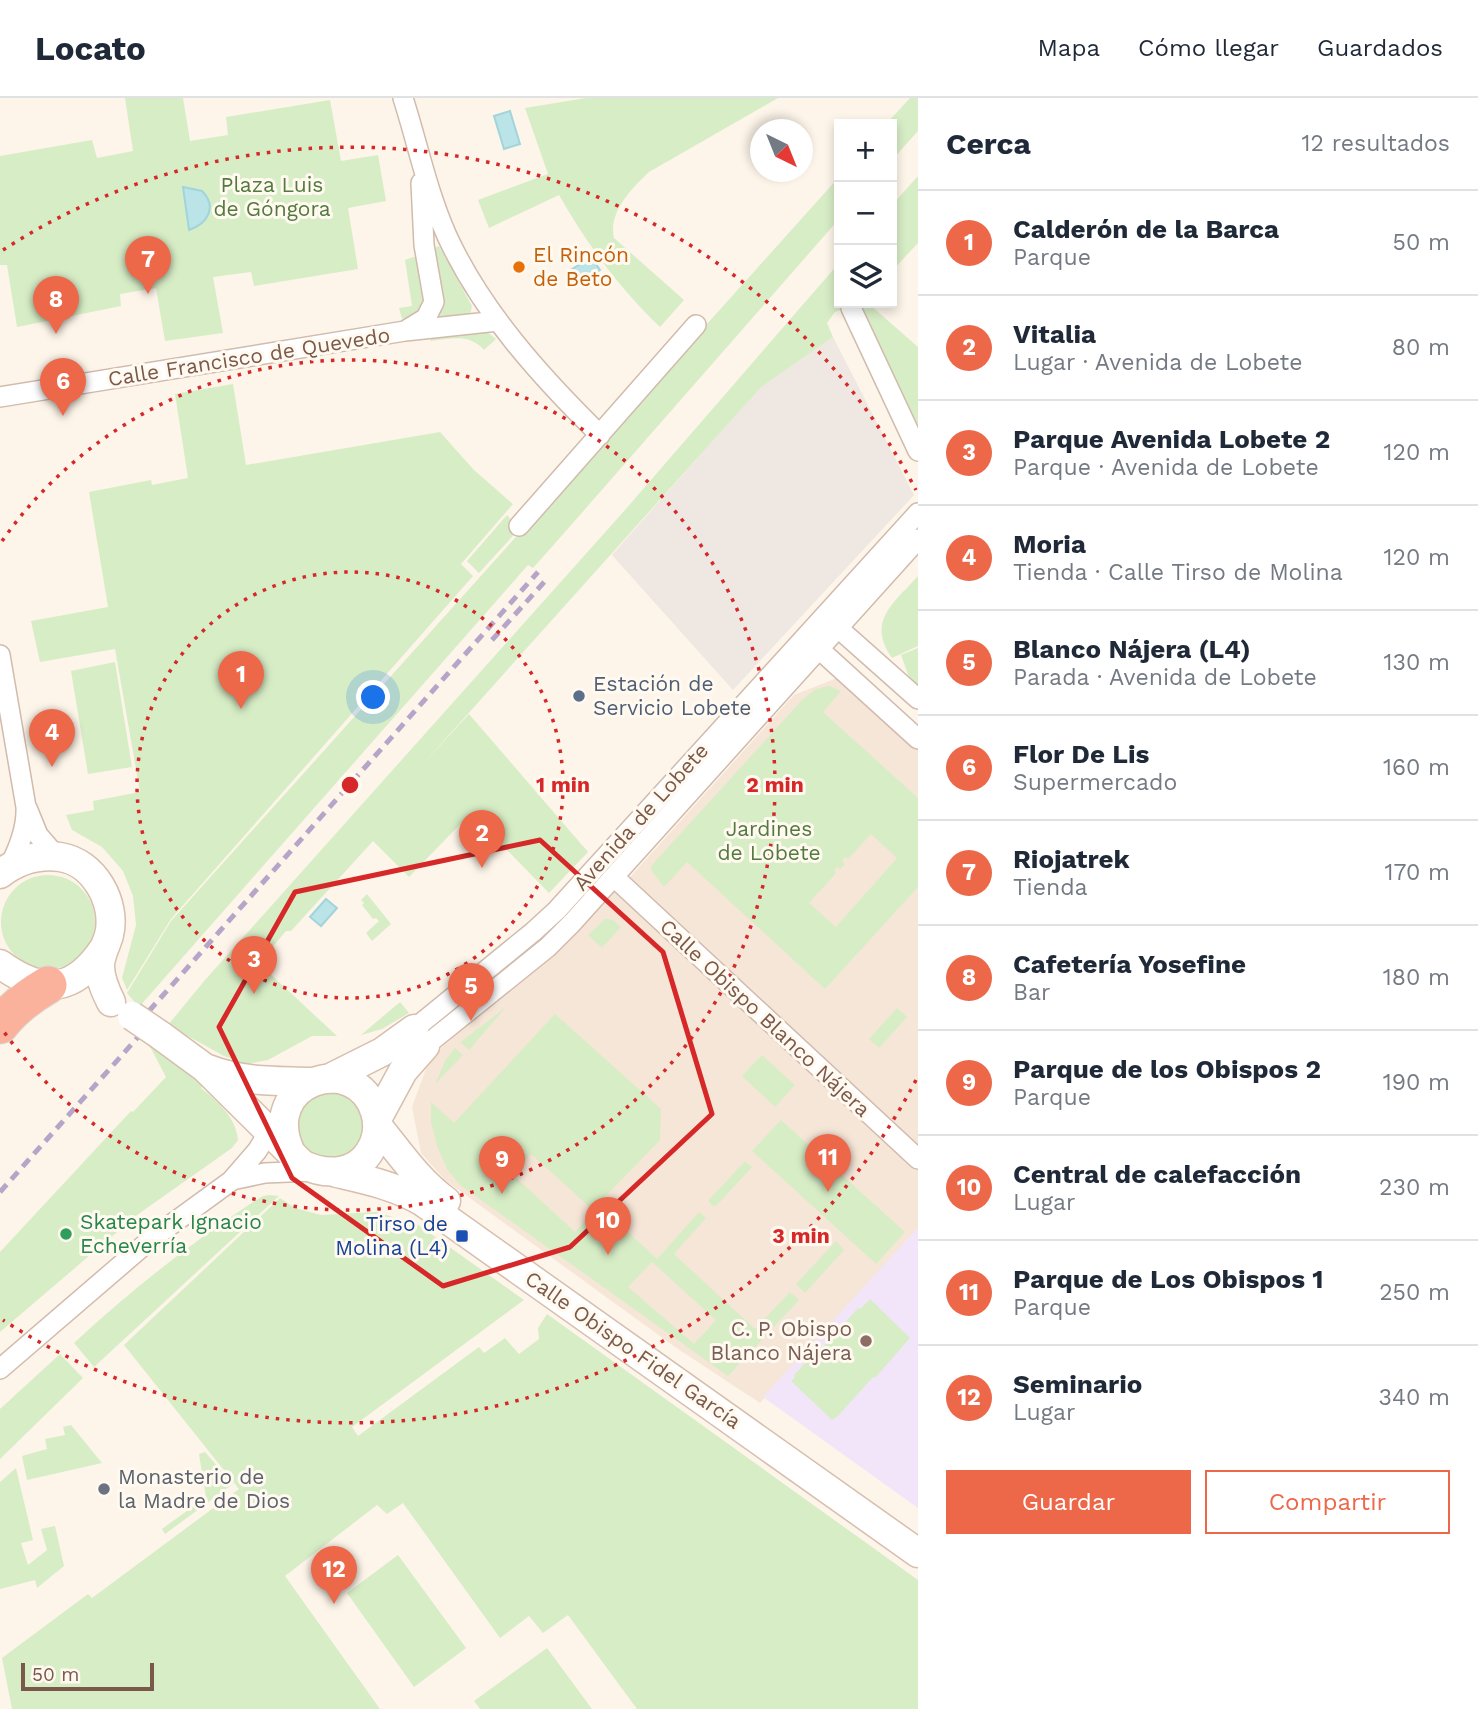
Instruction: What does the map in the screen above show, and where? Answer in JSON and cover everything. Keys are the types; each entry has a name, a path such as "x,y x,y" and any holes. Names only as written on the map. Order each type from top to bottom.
{"highway":[{"path":"0,1025 21,1002 57,984"}],"main road":[{"path":"5,871 34,857 69,858 81,866 103,891 111,921 100,971 104,988 122,1009"},
{"path":"57,984 77,978 104,948"},
{"path":"0,964 22,979 57,984 122,1009 277,1121 291,1153 302,1164 326,1172 359,1163 374,1143 377,1122 373,1106 355,1085 342,1080 254,1080 223,1075 205,1068"},
{"name":"Avenida de Lobete","path":"320,1080 420,1037"},
{"name":"Avenida de Lobete","path":"377,1122 420,1037"},
{"path":"277,1121 300,1089 320,1080"},
{"name":"Calle Obispo Fidel García","path":"377,1122 428,1188 918,1538"},
{"name":"Calle Obispo Fidel García","path":"326,1172 375,1181 423,1202 918,1553"}],"street":[{"path":"405,101 420,165 447,235 498,321 527,358 600,435"},
{"path":"404,331 426,318 433,302 424,245 420,165"},
{"path":"851,308 918,451"},
{"name":"Calle Francisco de Quevedo","path":"0,397 404,331 498,321"},
{"path":"519,526 696,325"},
{"name":"Avenida de Lobete","path":"420,1037 557,910 918,513"},
{"name":"Avenida de Lobete","path":"420,1037 548,947 918,539"},
{"path":"838,627 918,699"},
{"path":"819,649 918,739"},
{"path":"0,655 27,817 21,838 5,871"},
{"path":"26,807 38,835 57,857"},
{"name":"Calle Obispo Blanco Nájera","path":"614,877 643,907 918,1159"},
{"path":"0,1369 150,1240 232,1181 277,1121"},
{"path":"232,1181 265,1173 326,1172"}],"highlighted area":[{"path":"540,840 663,952 712,1114 570,1247 443,1286 292,1178 219,1027 295,892"}],"shaded area":[{"path":"833,337 914,495 733,690 612,555 761,386"},
{"path":"842,676 918,747 918,1228 760,1403 675,1347 445,1180 421,1153 412,1107 427,1066 444,1045 530,973 631,876 794,695"},
{"name":"C. P. Obispo Blanco Nájera","path":"918,1228 918,1508 763,1397"}],"green space":[{"name":"Plaza Luis de Góngora","path":"125,98 183,98 190,141 228,135 226,117 330,100 341,161 378,155 386,201 348,208 358,269 254,286 251,272 213,277 223,333 165,341 156,288 120,294 121,306 17,327 7,265 0,265 0,156 92,140 97,158 133,151"},
{"path":"586,98 778,98 649,172 629,193 618,210 613,228 614,238 684,300 660,327 605,265 559,195 489,228 478,200 548,174 525,108"},
{"path":"910,98 918,98 918,131 897,154 897,119 891,119"},
{"path":"918,176 918,243 897,266 897,245 897,199"},
{"path":"834,183 834,225 558,540 533,568 528,565 139,1007 127,993 171,921"},
{"path":"439,246 472,306 470,315 441,320 430,250"},
{"path":"419,255 426,294 424,302 413,315 402,319 399,308 412,306 405,260"},
{"path":"834,269 834,308 845,308 835,312 827,323 833,337 761,387 422,765 469,714 588,852 549,893 471,813 409,877 373,841 263,958 252,957 337,1036 312,1036 268,1060 246,1064 224,1056 168,1025 205,980 625,510"},
{"path":"863,308 874,308 918,347 918,432"},
{"path":"485,330 496,339 484,350 466,339 431,341 430,336"},
{"path":"233,384 246,465 440,432 474,470 513,504 461,564 473,576 171,919 127,990 122,978 136,925 133,896 123,871 102,847 72,830 66,815 94,810 93,801 140,792 115,649 40,662 31,621 108,607 89,492 151,480 152,485 188,478 175,394"},
{"path":"507,515 519,529 479,573 467,561"},
{"path":"918,576 918,646 892,658 885,645 882,623 892,604"},
{"path":"918,648 918,689 911,683 901,655"},
{"path":"115,662 132,767 88,774 71,671"},
{"name":"Jardines de Lobete","path":"829,686 841,691 823,712 918,798 918,887 825,989 687,862 664,887 651,870 652,865 802,700 816,689","holes":["871,834 897,858 836,927 809,903 836,873 834,870 845,864 842,861 845,857 848,859"]},
{"path":"48,875 66,879 81,889 91,904 95,922 91,940 81,955 66,965 48,969 30,965 15,955 5,940 1,922 5,904 15,889 30,879"},
{"path":"367,894 391,924 372,941 366,933 379,921 373,919 362,905 364,903 361,900"},
{"path":"605,919 613,920 621,927 602,948 588,935"},
{"path":"400,1002 409,1013 382,1029 361,1035"},
{"path":"506,1007 469,1050 461,1043 462,1041"},
{"path":"897,1008 907,1017 879,1048 869,1039"},
{"path":"555,1014 661,1109 660,1140 598,1204 657,1259 699,1212 706,1218 674,1254 755,1329 790,1292 799,1300 728,1376 460,1185 447,1169 437,1146 431,1122 431,1102 454,1123","holes":["531,1154 594,1211 575,1232 513,1175","652,1262 716,1320 694,1344 628,1287"]},
{"name":"Skatepark Ignacio Echeverría","path":"147,1041 205,1082 201,1088 230,1117 238,1140 232,1148 137,1215 0,1332 0,1252 166,1077"},
{"path":"455,1048 463,1055 435,1084 446,1059"},
{"path":"762,1055 795,1085 775,1107 742,1076"},
{"path":"323,1093 337,1093 349,1098 358,1107 363,1126 361,1139 354,1150 337,1159 323,1159 311,1154 302,1145 297,1133 297,1119 302,1107 311,1098"},
{"path":"781,1120 905,1232 876,1264 752,1151"},
{"path":"745,1161 752,1167 717,1205 713,1206 708,1201"},
{"path":"270,1195 279,1196 94,1367 74,1343 181,1253 250,1204"},
{"path":"280,1198 295,1208 321,1215 376,1212 417,1224 524,1300 352,1427 358,1436 479,1347 484,1353 505,1338 519,1354 539,1339 538,1328 547,1314 918,1580 918,1709 637,1709 568,1615 543,1633 529,1616 500,1638 403,1503 387,1514 377,1505 285,1576 380,1709 12,1709 2,1658 88,1594 92,1598 239,1489 124,1345"},
{"path":"836,1241 844,1250 805,1293 796,1284"},
{"path":"870,1299 910,1338 875,1378 873,1377 832,1420 791,1381 821,1346 823,1347 858,1308"},
{"path":"60,1354 83,1378 0,1459 0,1409"},
{"path":"71,1425 102,1463 27,1480 22,1456 47,1449 45,1439 65,1435 63,1427"},
{"path":"205,1452 233,1484 165,1534 162,1529 206,1497 199,1454"},
{"path":"16,1468 33,1540 21,1543 28,1565 47,1550 41,1529 55,1526 64,1566 37,1588 35,1580 0,1589 0,1482"},
{"path":"398,1555 466,1648 414,1687 347,1593"},
{"path":"547,1648 592,1709 480,1709 474,1701"}],"water":[{"path":"510,111 520,144 504,149 494,116"},
{"path":"183,187 202,191 207,197 210,209 201,224 189,230"},
{"path":"591,257 600,270 575,287 566,273"},
{"path":"326,899 337,908 321,926 310,917"}],"railway":[{"path":"149,1011 538,572"},
{"path":"492,640 546,580"},
{"path":"0,1192 139,1036"}],"place":[{"name":"El Rincón de Beto","path":"519,267"},
{"name":"Riojatrek","path":"148,294"},
{"name":"Cafetería Yosefine","path":"56,334"},
{"name":"Flor De Lis","path":"63,416"},
{"name":"Estación de Servicio Lobete","path":"579,696"},
{"name":"Calderón de la Barca","path":"241,709"},
{"name":"Moria","path":"52,767"},
{"name":"Vitalia","path":"482,868"},
{"name":"Parque Avenida Lobete 2","path":"254,994"},
{"name":"Blanco Nájera (L4)","path":"471,1021"},
{"name":"Parque de Los Obispos 1","path":"828,1192"},
{"name":"Parque de los Obispos 2","path":"502,1194"},
{"name":"Skatepark Ignacio Echeverría","path":"66,1234"},
{"name":"Tirso de Molina (L4)","path":"462,1236"},
{"name":"Central de calefacción","path":"608,1255"},
{"name":"C. P. Obispo Blanco Nájera","path":"866,1341"},
{"name":"Monasterio de la Madre de Dios","path":"104,1489"},
{"name":"Seminario","path":"334,1604"}]}
